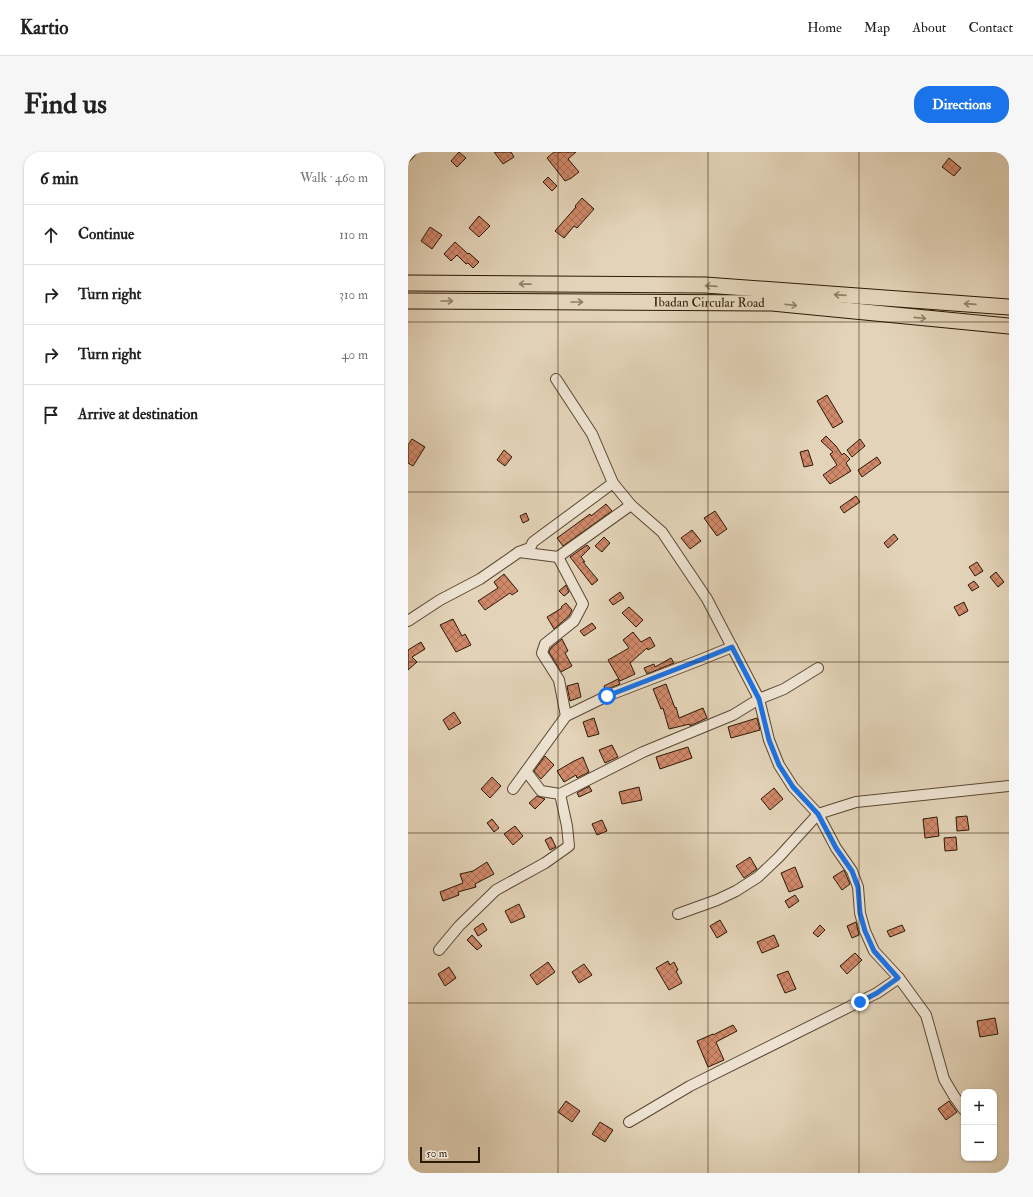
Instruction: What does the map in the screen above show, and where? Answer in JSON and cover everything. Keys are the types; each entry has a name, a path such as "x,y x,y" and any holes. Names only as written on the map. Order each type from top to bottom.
{"highway":[{"name":"Ibadan Circular Road","path":"408,283 705,285 1009,307"},
{"name":"Ibadan Circular Road","path":"408,300 772,303 1009,326"}],"street":[{"path":"556,379 592,434 613,483 631,505 662,532 707,599 759,699 769,740 779,765 793,787 818,814 836,848 852,871 858,887 860,913 865,931 874,951 898,978 926,1015 944,1079 961,1106"},
{"path":"408,621 440,600 480,579 519,552 530,548 533,542 613,483"},
{"path":"519,552 558,557 631,505"},
{"path":"558,557 583,604 574,621 545,644 542,653 559,680 566,716"},
{"path":"514,789 566,716 607,696 732,647"},
{"path":"526,771 541,791 560,794 643,752 733,715 759,699 784,689 818,668"},
{"path":"678,914 717,900 736,891 758,877 779,857 818,814 856,802 1009,786"},
{"path":"439,950 459,926 496,890 545,863 569,846 567,826 560,794"},
{"path":"629,1122 690,1086 877,993 898,978"}],"building":[{"path":"408,152 418,152 408,163"},
{"path":"459,152 466,158 457,167 451,161"},
{"path":"494,152 511,152 514,157 503,164"},
{"path":"554,152 576,152 568,159 579,172 565,181 547,158"},
{"path":"949,158 961,168 954,176 942,167"},
{"path":"548,177 557,186 552,191 543,182"},
{"path":"582,198 594,209 577,228 574,226 564,238 555,231"},
{"path":"479,216 490,226 479,237 469,228"},
{"path":"430,227 442,235 432,249 421,241"},
{"path":"455,242 479,262 473,268 468,263 466,264 457,255 451,261 444,254"},
{"path":"827,395 843,422 833,428 817,401"},
{"path":"826,436 836,446 842,455 844,453 850,459 846,463 851,471 830,484 823,475 837,465 830,454 833,452 821,441"},
{"path":"412,439 425,447 413,466 408,463 408,445"},
{"path":"860,439 865,446 852,457 847,450"},
{"path":"504,450 512,457 505,466 497,460"},
{"path":"808,450 813,465 804,467 800,452"},
{"path":"877,457 881,463 862,477 858,470"},
{"path":"856,496 860,502 844,513 840,507"},
{"path":"606,504 612,511 563,546 557,538 590,514 591,516"},
{"path":"715,511 727,529 717,536 704,518"},
{"path":"526,513 529,520 523,523 520,516"},
{"path":"692,530 701,541 690,549 681,538"},
{"path":"894,534 898,539 888,548 884,543"},
{"path":"604,537 610,543 602,552 595,546"},
{"path":"587,545 590,548 581,557 585,562 583,562 598,580 592,585 570,557"},
{"path":"977,562 983,571 975,576 969,567"},
{"path":"996,572 1004,582 998,587 990,577"},
{"path":"504,574 518,591 512,595 510,593 485,610 478,601 498,588 494,582"},
{"path":"974,581 979,587 972,591 968,585"},
{"path":"566,585 569,592 564,596 559,591"},
{"path":"620,592 624,598 613,605 609,600"},
{"path":"964,602 968,611 959,616 954,607"},
{"path":"566,603 572,610 569,616 554,629 547,617 562,608 561,607"},
{"path":"629,607 643,620 636,627 622,613"},
{"path":"453,619 462,636 465,634 471,645 456,652 440,625"},
{"path":"592,623 596,628 584,636 580,631"},
{"path":"633,632 641,642 650,637 655,646 648,650 647,648 630,663 635,674 620,681 608,660 629,648 623,640"},
{"path":"562,639 568,651 565,653 572,666 561,672 549,652 551,648"},
{"path":"421,642 425,649 412,657 417,662 408,670 408,650"},
{"path":"671,658 674,663 647,674 644,668 654,664 655,667"},
{"path":"618,679 620,684 605,690 604,686"},
{"path":"578,683 581,697 570,701 567,686"},
{"path":"666,684 679,718 703,708 707,718 690,726 690,724 669,729 663,708 661,709 653,689"},
{"path":"454,712 461,723 449,730 443,720"},
{"path":"594,718 599,734 588,737 583,722"},
{"path":"757,718 760,730 731,738 728,727"},
{"path":"612,745 618,757 605,763 599,750"},
{"path":"688,747 692,758 660,769 656,757"},
{"path":"545,756 554,765 541,779 534,771"},
{"path":"583,757 589,772 577,778 576,775 564,782 557,771"},
{"path":"492,777 501,786 490,798 481,789"},
{"path":"589,786 592,791 579,797 577,793"},
{"path":"639,787 642,800 622,804 619,792"},
{"path":"774,788 783,799 770,810 761,799"},
{"path":"537,796 545,799 535,809 529,803"},
{"path":"967,816 969,830 957,831 956,817"},
{"path":"937,817 939,836 925,838 923,819"},
{"path":"492,819 499,828 494,832 487,823"},
{"path":"602,820 607,831 597,835 592,824"},
{"path":"515,826 523,836 513,845 504,834"},
{"path":"551,837 556,847 550,850 545,840"},
{"path":"956,837 957,850 945,851 944,838"},
{"path":"750,857 757,869 744,878 736,866"},
{"path":"487,862 494,874 475,884 476,887 458,892 459,895 443,901 440,892 463,883 460,874 473,871"},
{"path":"795,867 803,887 789,892 781,873"},
{"path":"844,870 850,884 842,890 833,877"},
{"path":"795,895 799,901 789,908 785,901"},
{"path":"519,904 525,917 511,923 505,911"},
{"path":"720,920 727,932 717,938 710,926"},
{"path":"856,922 859,935 852,938 847,926"},
{"path":"483,923 487,930 478,936 474,929"},
{"path":"820,925 825,930 818,937 813,933"},
{"path":"902,925 905,931 890,937 887,931"},
{"path":"472,935 482,946 477,950 467,940"},
{"path":"774,935 779,946 762,953 757,942"},
{"path":"855,953 862,960 847,974 840,966"},
{"path":"668,961 670,965 674,962 678,970 676,971 682,983 669,990 656,968"},
{"path":"548,962 555,972 537,985 530,975"},
{"path":"584,964 592,975 579,983 572,972"},
{"path":"449,967 456,978 445,986 438,974"},
{"path":"788,971 796,989 785,993 777,975"},
{"path":"995,1018 998,1034 980,1037 977,1021"},
{"path":"733,1025 737,1031 716,1042 724,1060 708,1067 697,1041"},
{"path":"566,1101 580,1111 572,1122 558,1112"},
{"path":"949,1101 957,1112 946,1120 938,1109"},
{"path":"600,1122 613,1130 605,1142 592,1134"}],"route":[{"path":"607,696 732,647 759,699 769,740 779,765 793,787 818,814 836,848 852,871 858,887 860,913 865,931 874,951 898,978 877,993 860,1002"}]}
